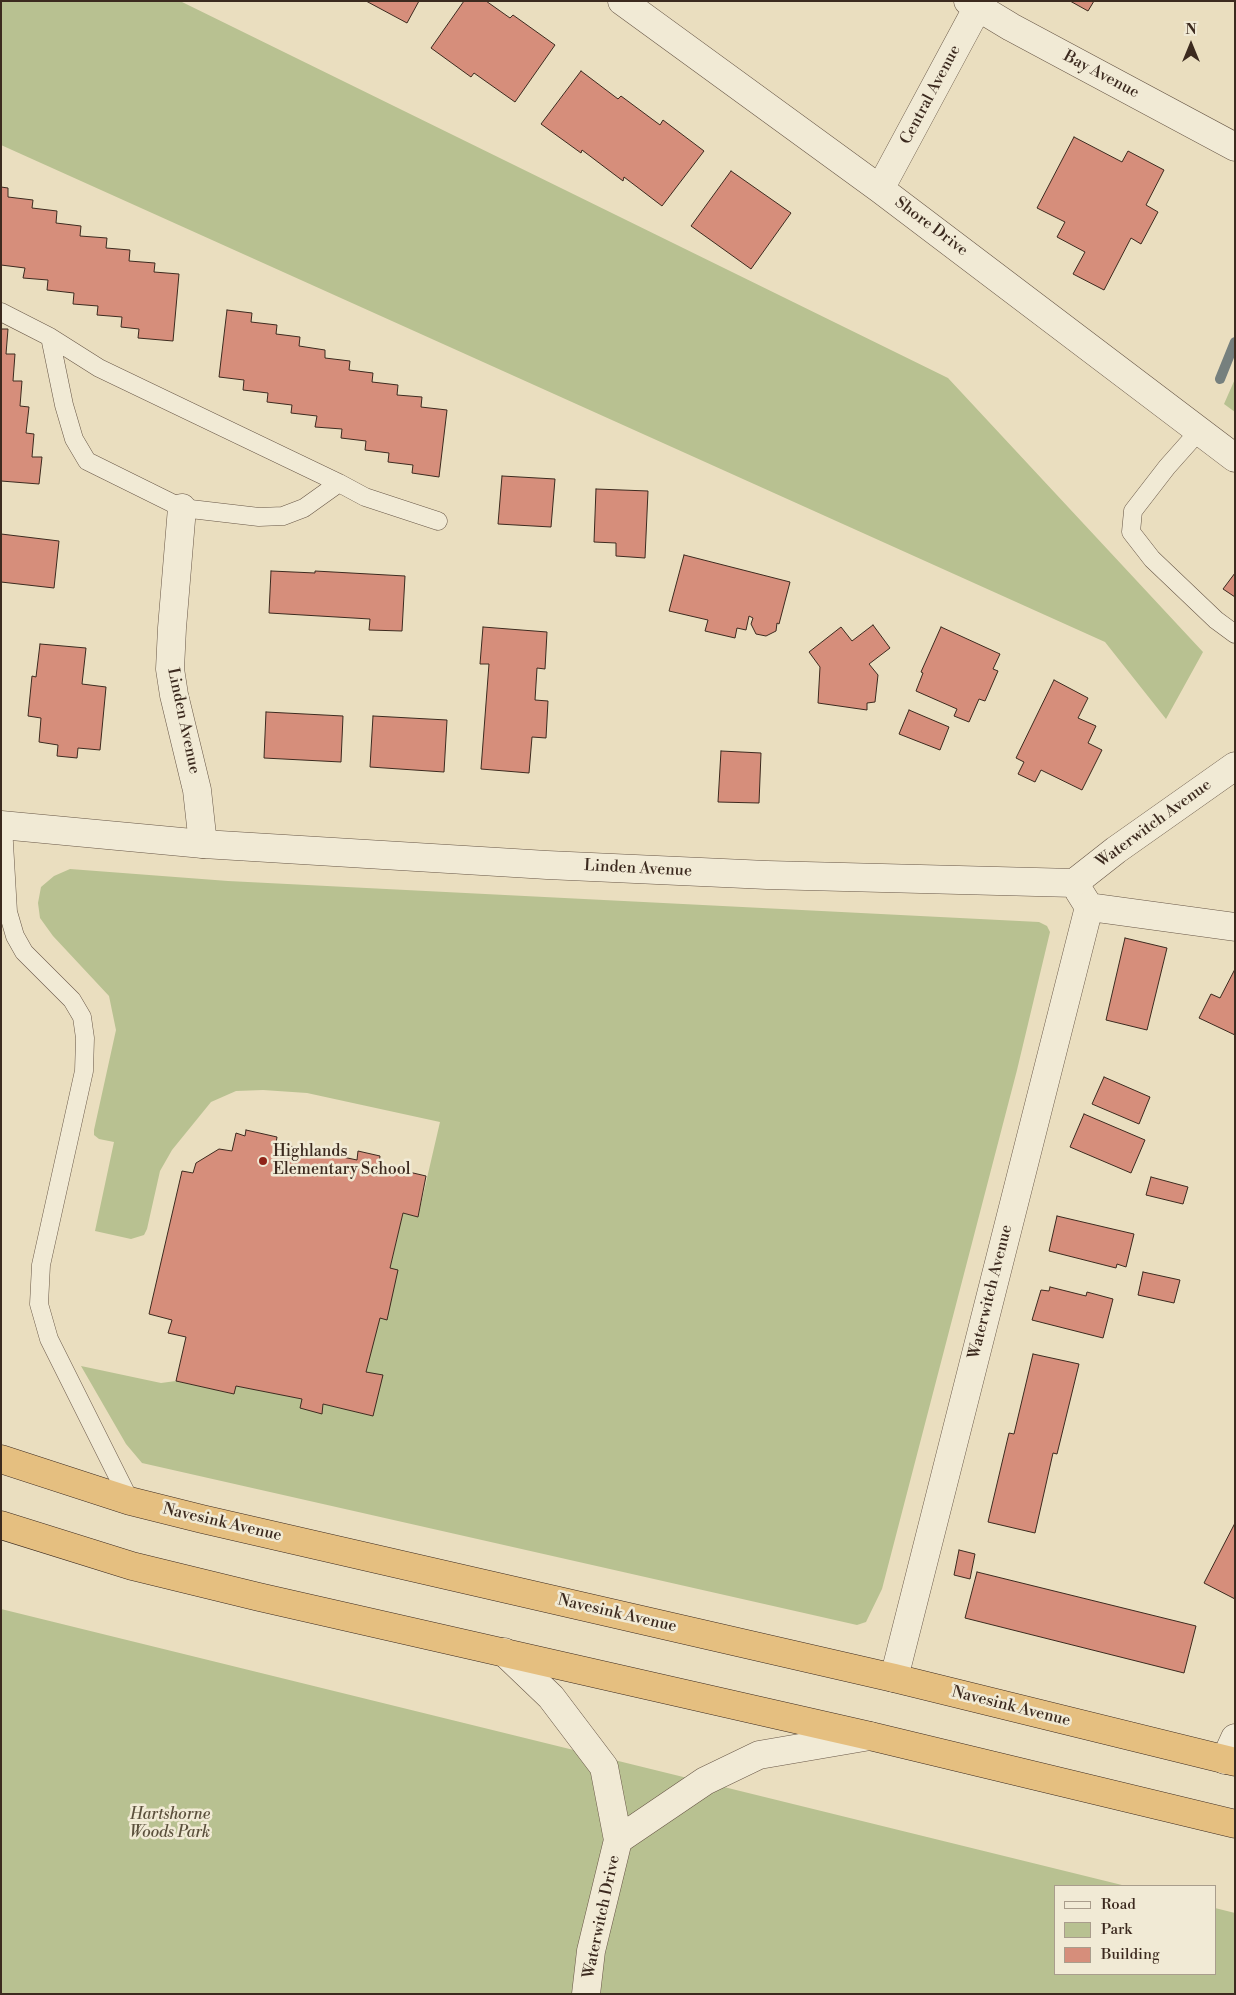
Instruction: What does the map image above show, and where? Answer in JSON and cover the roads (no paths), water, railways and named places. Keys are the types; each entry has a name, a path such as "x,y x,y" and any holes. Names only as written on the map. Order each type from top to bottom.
{"highway":[{"name":"Navesink Avenue","path":"1,1459 130,1500 202,1519 894,1678 1231,1753"},
{"path":"1,1525 132,1566 258,1597 870,1736 1235,1824"}],"street":[{"name":"Shore Drive","path":"622,1 880,189 1235,458"},
{"name":"Central Avenue","path":"880,189 976,3"},
{"name":"Bay Avenue","path":"976,3 1011,27 1235,147"},
{"name":"Linden Avenue","path":"182,508 170,669 174,695 197,790 203,844"},
{"name":"Waterwitch Avenue","path":"1074,883 1116,850 1235,766"},
{"name":"Linden Avenue","path":"2,826 203,844 548,865 758,874 1074,883"},
{"path":"1074,883 1089,907 1235,927"},
{"name":"Waterwitch Avenue","path":"894,1678 1089,907"},
{"path":"504,1652 550,1697 604,1767 618,1840 705,1781 759,1755 870,1736"},
{"name":"Waterwitch Drive","path":"586,1994 591,1951 618,1840"}],"lane":[{"path":"1,312 50,337 99,368 339,483 365,498 438,521"},
{"path":"50,337 64,405 74,439 87,461 182,508 259,518 283,516 304,508 339,483"},
{"path":"1199,431 1167,467 1133,511 1131,532 1152,559 1216,620 1235,634"},
{"path":"2,826 8,912 14,936 24,952 72,1000 82,1017 85,1038 84,1065 41,1266 39,1304 46,1332 130,1500"}],"waterway":[{"path":"1220,379 1235,342"}],"place":[{"name":"Highlands Elementary School","path":"263,1161"}],"park label":[{"name":"Hartshorne Woods Park","path":"170,1824"}]}
